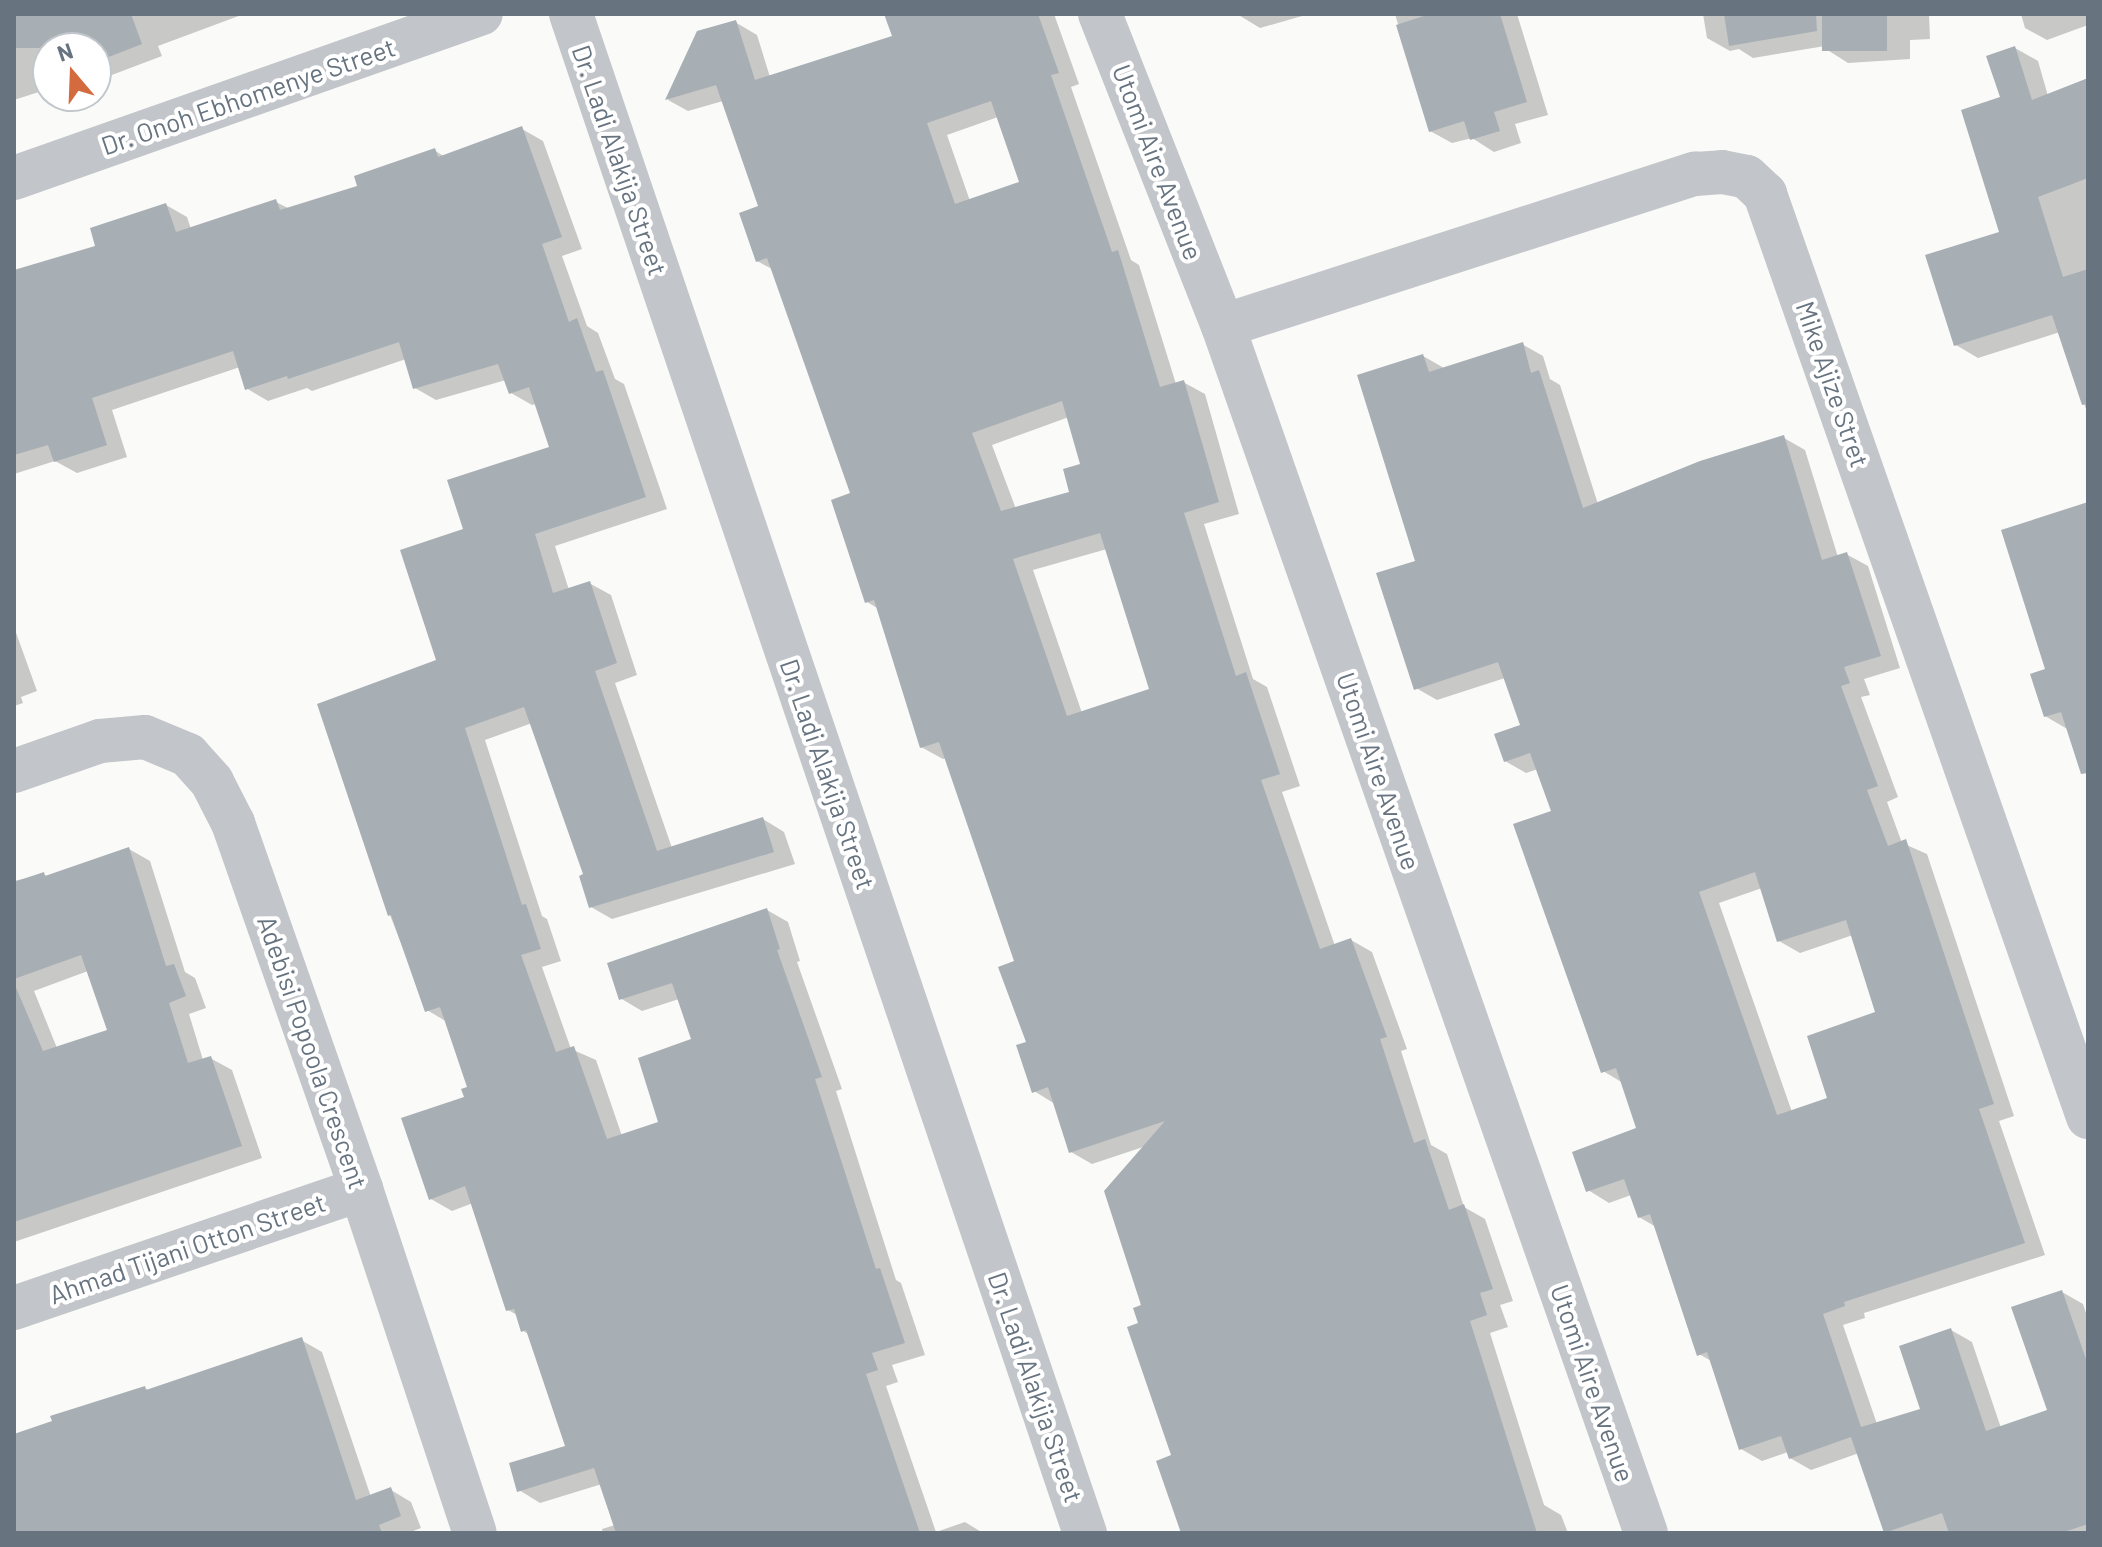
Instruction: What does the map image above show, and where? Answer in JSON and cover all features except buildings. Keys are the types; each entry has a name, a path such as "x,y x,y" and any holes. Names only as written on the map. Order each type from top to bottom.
{"street":[{"name":"Dr. Onoh Ebhomenye Street","path":"14,178 481,14"},
{"name":"Dr. Ladi Alakija Street","path":"571,14 1085,1533"},
{"name":"Utomi Aire Avenue","path":"1100,14 1223,326 1646,1533"},
{"name":"Mike Ajize Stret","path":"1223,326 1695,174 1722,172 1747,177 1765,194 2088,1117"},
{"name":"Adebisi Popoola Crescent","path":"14,771 100,741 145,737 188,755 212,782 233,823 361,1189 475,1533"},
{"name":"Ahmad Tijani Otton Street","path":"14,1308 361,1189"}]}
